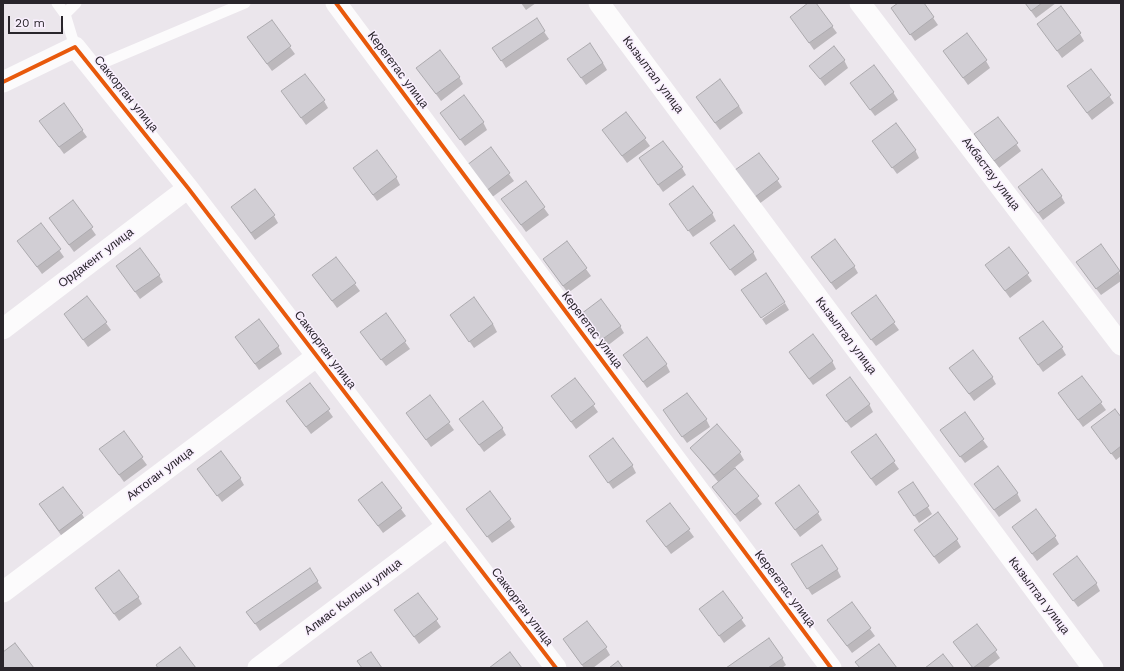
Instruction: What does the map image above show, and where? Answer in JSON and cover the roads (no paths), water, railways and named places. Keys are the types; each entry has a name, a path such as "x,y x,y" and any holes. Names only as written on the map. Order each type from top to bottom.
{"street":[{"name":"Керегетас улица","path":"336,3 831,668"},
{"name":"Кызылтал улица","path":"600,3 1093,668"},
{"name":"Акбастау улица","path":"860,3 1121,345"},
{"name":"Саккорган улица","path":"75,47 188,188 556,668"},
{"path":"3,82 75,47"},
{"name":"Ордакент улица","path":"3,329 188,188"},
{"name":"Актоган улица","path":"3,592 317,356"},
{"name":"Алмас Кылыш улица","path":"258,668 448,526"}],"lane":[{"path":"57,3 65,14 75,47"},
{"path":"65,14 76,3"},
{"path":"91,68 245,3"}]}
